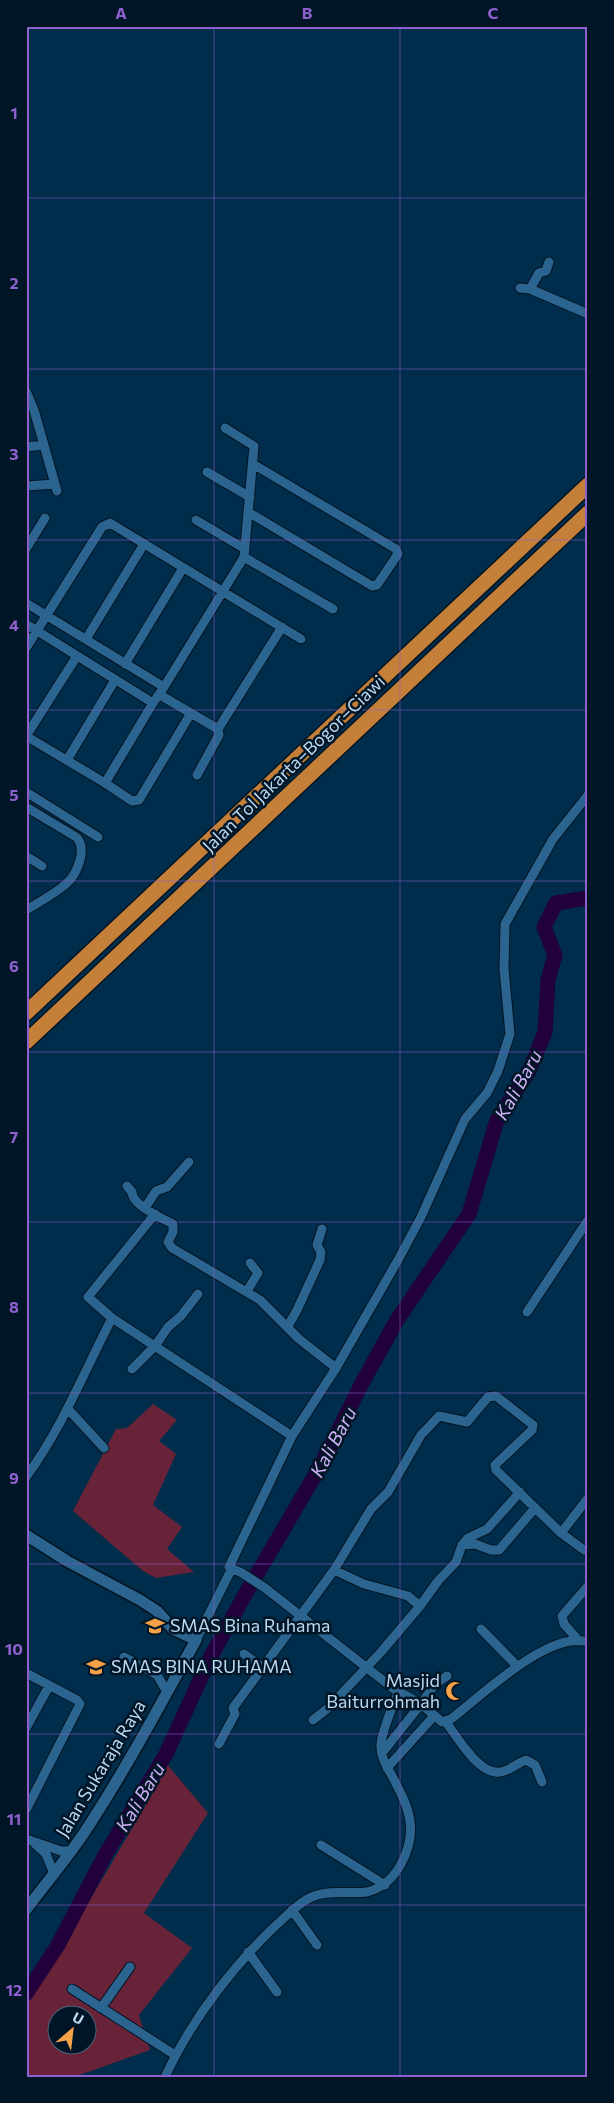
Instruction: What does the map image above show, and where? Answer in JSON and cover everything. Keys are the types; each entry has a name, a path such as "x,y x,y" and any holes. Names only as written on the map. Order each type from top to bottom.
{"highway":[{"name":"Jalan Tol Jakarta–Bogor–Ciawi","path":"26,1012 588,485"},
{"name":"Jalan Tol Jakarta–Bogor–Ciawi","path":"26,1042 588,513"},
{"path":"232,820 247,835"}],"street":[{"path":"530,289 539,273 546,271 549,262"},
{"path":"520,288 530,289 588,314"},
{"path":"26,391 34,410 56,488 26,486"},
{"path":"105,783 223,592 244,553 254,446 225,428"},
{"path":"26,447 43,445"},
{"path":"248,512 372,586 377,585 398,554 396,549 253,464"},
{"path":"207,472 250,497"},
{"path":"26,549 45,518"},
{"path":"196,520 244,553 333,609"},
{"path":"26,648 102,527 110,523 301,639"},
{"path":"86,640 144,544"},
{"path":"125,664 183,568"},
{"path":"26,602 125,664 191,713 218,729"},
{"path":"26,624 154,703"},
{"path":"196,775 219,735 218,729 282,627"},
{"path":"77,656 26,736 132,801 139,800 191,713"},
{"path":"67,760 115,680"},
{"path":"26,792 98,837"},
{"path":"26,1535 140,1600 157,1611 173,1629 196,1640 231,1570 229,1567 292,1436 336,1368 421,1217 465,1119 487,1093 498,1071 510,1034 504,969 505,924 553,839 588,795"},
{"path":"26,807 76,837 82,844 83,851 69,882 26,910"},
{"path":"26,856 42,866"},
{"path":"145,1208 156,1191 166,1188 189,1162"},
{"path":"127,1186 132,1192 135,1201 172,1224 173,1232 168,1242 172,1248 265,1303 299,1339 336,1368"},
{"path":"155,1214 88,1294 88,1297 112,1318 292,1436"},
{"path":"527,1312 588,1220"},
{"path":"288,1326 320,1260 321,1252 317,1245 322,1229"},
{"path":"247,1291 258,1273 250,1263"},
{"path":"132,1369 168,1328 182,1316 198,1294"},
{"path":"26,1477 44,1452 68,1409 112,1318"},
{"path":"219,1744 235,1714 233,1709 334,1570 371,1509 388,1492 421,1434 439,1416 467,1422 488,1397 496,1396 533,1425 532,1430 495,1465 496,1470 561,1532 584,1550 588,1550"},
{"path":"68,1409 104,1448"},
{"path":"313,1720 328,1708 367,1667 420,1606 438,1581 456,1562 462,1544 473,1534 487,1529 520,1492"},
{"path":"561,1532 588,1498"},
{"path":"462,1544 475,1544 491,1550 499,1550 536,1508"},
{"path":"229,1567 265,1588 399,1691 421,1704 442,1722 446,1722 469,1753 489,1770 499,1772 526,1760 535,1765 542,1782"},
{"path":"334,1570 364,1584 408,1596 420,1606"},
{"path":"583,1642 564,1624 562,1616 588,1586"},
{"path":"481,1629 517,1666"},
{"name":"Jalan Sukaraja Raya","path":"26,1910 71,1851 122,1772 196,1640"},
{"path":"446,1722 517,1666 544,1651 583,1642"},
{"path":"244,1654 262,1667"},
{"path":"124,1657 157,1675 167,1692"},
{"path":"26,1674 77,1700 80,1704 26,1810"},
{"path":"382,1753 435,1684 447,1676"},
{"path":"26,1728 49,1686"},
{"path":"165,2077 175,2055 231,1973 248,1952 292,1910 314,1896 322,1894 367,1892 385,1885 398,1870 408,1848 411,1823 406,1803 387,1768 382,1753 382,1740 399,1691"},
{"path":"387,1768 434,1716"},
{"path":"29,1840 61,1851 71,1851"},
{"path":"29,1840 46,1854 54,1874"},
{"path":"321,1846 385,1885"},
{"path":"292,1910 317,1945"},
{"path":"248,1952 277,1992"},
{"path":"102,2008 130,1967"},
{"path":"72,1989 175,2055"}],"shaded area":[{"path":"153,1404 177,1420 159,1441 176,1454 153,1505 182,1527 167,1549 194,1572 156,1578 143,1571 73,1511 116,1429 127,1428"},
{"path":"166,1763 208,1813 144,1913 192,1948 139,2015 150,2050 74,2077 26,2077 26,1979 55,1959 160,1781"}],"waterway":[{"name":"Kali Baru","path":"26,1994 58,1945 104,1857 166,1754 210,1658 321,1465 361,1385 397,1320 469,1214 497,1120 529,1071 545,1032 548,980 555,955 544,927 556,903 588,898"}],"place":[{"name":"SMAS Bina Ruhama","path":"155,1626"},
{"name":"SMAS BINA RUHAMA","path":"96,1667"},
{"name":"Masjid Baiturrohmah","path":"455,1691"}]}
